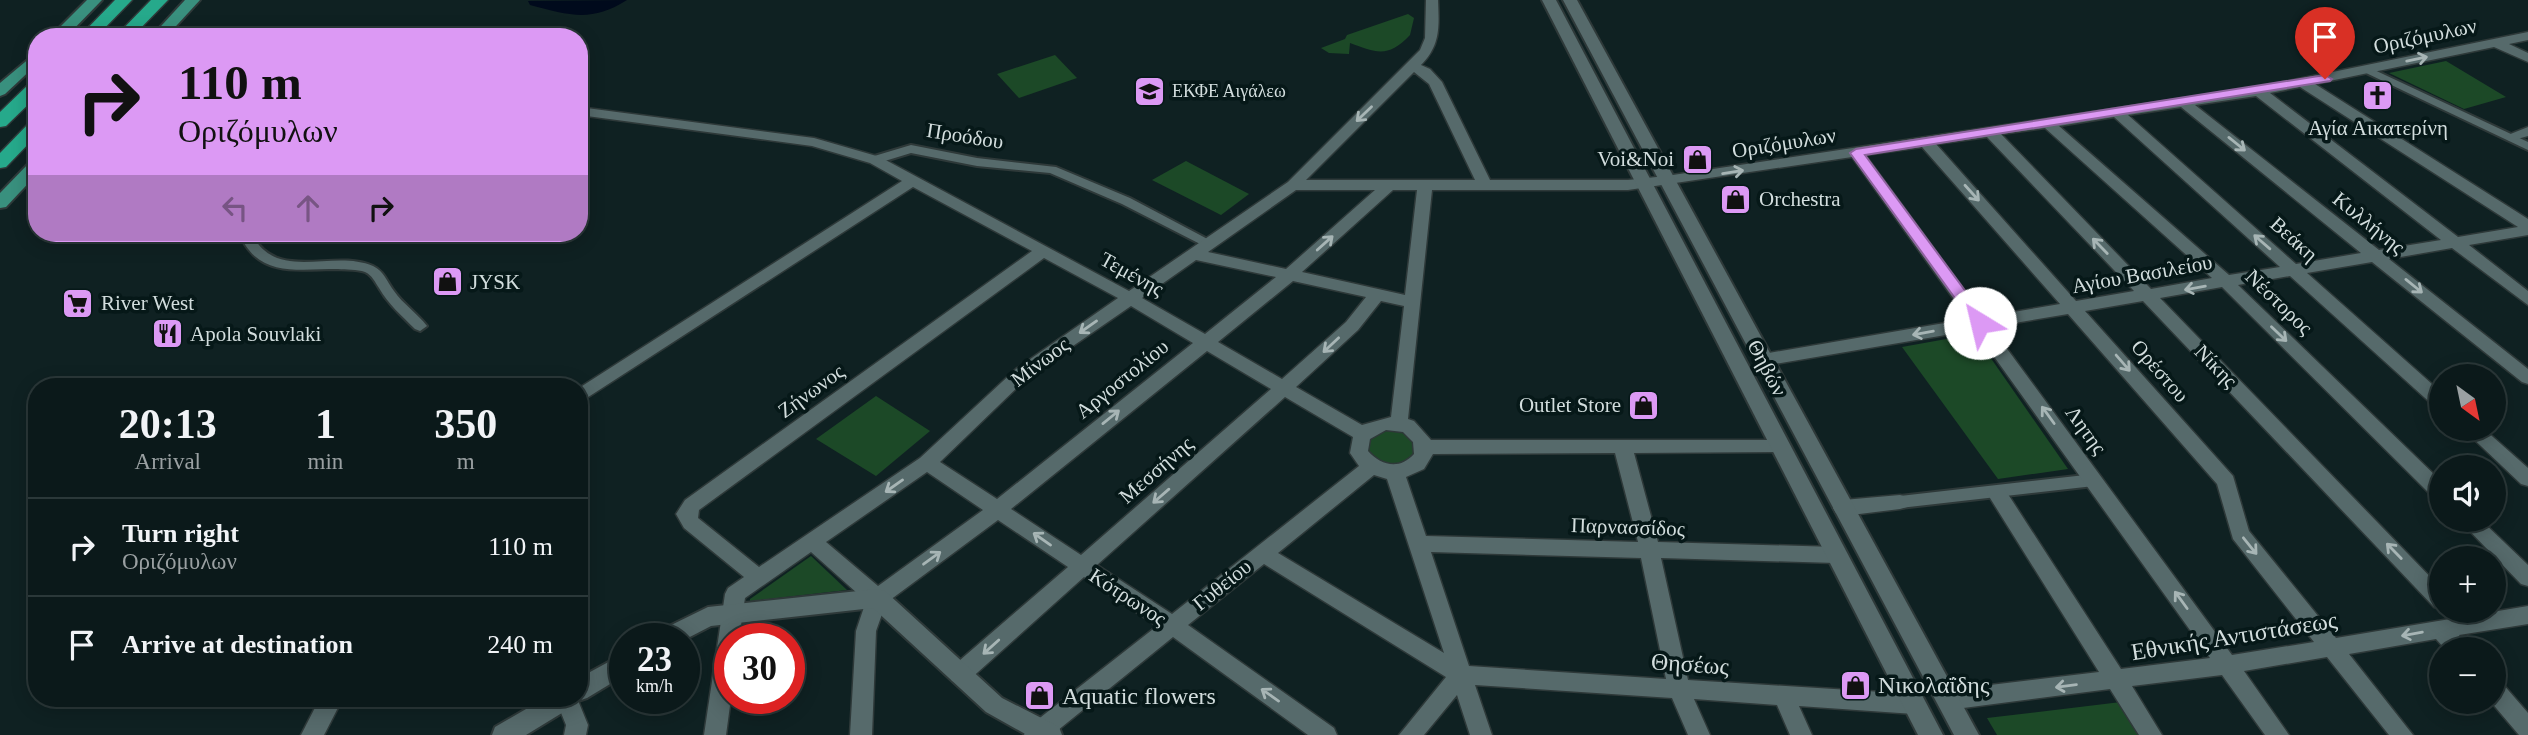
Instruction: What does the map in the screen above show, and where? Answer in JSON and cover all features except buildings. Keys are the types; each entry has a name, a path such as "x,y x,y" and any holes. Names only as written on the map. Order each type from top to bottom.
{"highway":[{"path":"96,28 124,0"},
{"path":"132,28 160,0"},
{"path":"0,122 28,95"},
{"path":"0,163 28,134"}],"main road":[{"path":"66,28 95,0"},
{"path":"167,28 193,0"},
{"name":"Θηβών","path":"1549,0 1931,735"},
{"name":"Θηβών","path":"1570,0 1967,735"},
{"path":"0,91 28,65"},
{"path":"0,203 28,173"},
{"path":"696,623 708,617 733,613 877,598 994,705 1042,733"},
{"path":"588,686 609,673"},
{"path":"504,735 552,707"}],"street":[{"name":"Μίνωος","path":"715,735 735,594 927,463 1022,373 1293,185 1426,52 1432,38 1432,0"},
{"name":"Οριζόμυλων","path":"1293,185 1425,186 1666,181 2259,91 2528,36"},
{"path":"2497,43 2528,58"},
{"path":"1413,66 1431,76 1435,82 1485,185"},
{"path":"2368,70 2528,146"},
{"path":"2304,83 2528,228"},
{"path":"2259,91 2528,299"},
{"name":"Κυλλήνης","path":"2183,102 2528,378"},
{"path":"588,112 814,142 875,160"},
{"name":"Βεάκη","path":"2116,112 2429,391"},
{"name":"Νέστορος","path":"2048,123 2226,282 2429,481"},
{"name":"Νίκης","path":"1991,131 2429,589"},
{"path":"2510,137 2528,131"},
{"name":"Ορέστου","path":"1926,142 2227,481 2241,534 2402,735"},
{"name":"Προόδου","path":"875,160 911,149 977,162 1052,170 1157,215 1209,243"},
{"name":"Λητης","path":"1856,153 2278,735"},
{"name":"Τεμένης","path":"875,160 1130,298 1362,434"},
{"path":"588,391 912,181"},
{"name":"Αργοστολίου","path":"877,598 999,508 1287,276 1389,185"},
{"path":"1399,423 1425,186"},
{"name":"Αγίου Βασιλείου","path":"1763,360 2076,309 2528,228"},
{"path":"252,242 257,254 268,260 303,266 367,268 377,274 388,294 420,326"},
{"name":"Ζήνωνος","path":"758,577 691,523 686,514 692,505 1043,251"},
{"path":"1194,254 1413,302"},
{"name":"Μεσσήνης","path":"960,674 1284,388 1352,326 1377,295"},
{"path":"1399,423 1416,432 1425,447 1419,464 1395,473 1371,467 1359,453 1362,434 1371,427 1399,423"},
{"path":"2485,441 2528,479"},
{"path":"1425,447 1778,445"},
{"path":"1623,446 1650,551 1679,690 1699,735"},
{"name":"Κότρωνος","path":"927,463 999,508 1081,566 1172,625 1326,735"},
{"name":"Γυθείου","path":"1042,733 1172,625 1371,467"},
{"path":"1395,473 1481,735"},
{"path":"1843,509 2094,480"},
{"path":"1997,493 2151,735"},
{"path":"2481,532 2528,578"},
{"path":"813,541 877,598 866,631 861,735"},
{"name":"Παρνασσίδος","path":"1418,544 1836,555"},
{"path":"1262,554 1461,675"},
{"name":"Εθνικής Αντιστάσεως","path":"2506,617 2528,615"},
{"name":"Εθνικής Αντιστάσεως","path":"1948,700 2228,665 2331,648 2443,623"},
{"path":"1410,735 1461,675"},
{"name":"Θησέως","path":"1461,675 1784,698 1914,704"},
{"path":"1784,698 1801,735"},
{"path":"2506,704 2528,729"},
{"path":"312,735 327,707"},
{"path":"571,707 578,725 575,735"}],"green space":[{"path":"1408,14 1414,18 1410,35 1388,50 1375,51 1350,43 1349,54 1329,53 1321,48 1345,39 1347,35"},
{"path":"1055,55 1077,78 1019,98 997,74"},
{"path":"2446,61 2506,97 2464,109 2389,73"},
{"path":"1186,161 1249,194 1221,215 1152,180"},
{"path":"1974,334 2068,469 1998,479 1902,347"},
{"path":"876,396 930,431 876,476 816,439"},
{"path":"1378,430 1405,431 1419,448 1402,468 1369,460 1366,440"},
{"path":"811,556 847,590 750,601 750,599"},
{"path":"2121,702 2143,735 1997,735 1987,718"}],"water":[{"path":"627,0 602,12 580,15 530,5 528,1"}],"place":[{"name":"ΕΚΦΕ Αιγάλεω","path":"1149,91"},
{"name":"Αγία Αικατερίνη","path":"2378,96"},
{"name":"Voi&Noi","path":"1697,159"},
{"name":"Orchestra","path":"1736,199"},
{"name":"JYSK","path":"447,282"},
{"name":"River West","path":"78,303"},
{"name":"Apola Souvlaki","path":"167,334"},
{"name":"Outlet Store","path":"1644,405"},
{"name":"Νικολαΐδης","path":"1855,685"},
{"name":"Aquatic flowers","path":"1039,696"}],"route":[{"path":"1980,323 1856,153 2325,79"}]}
